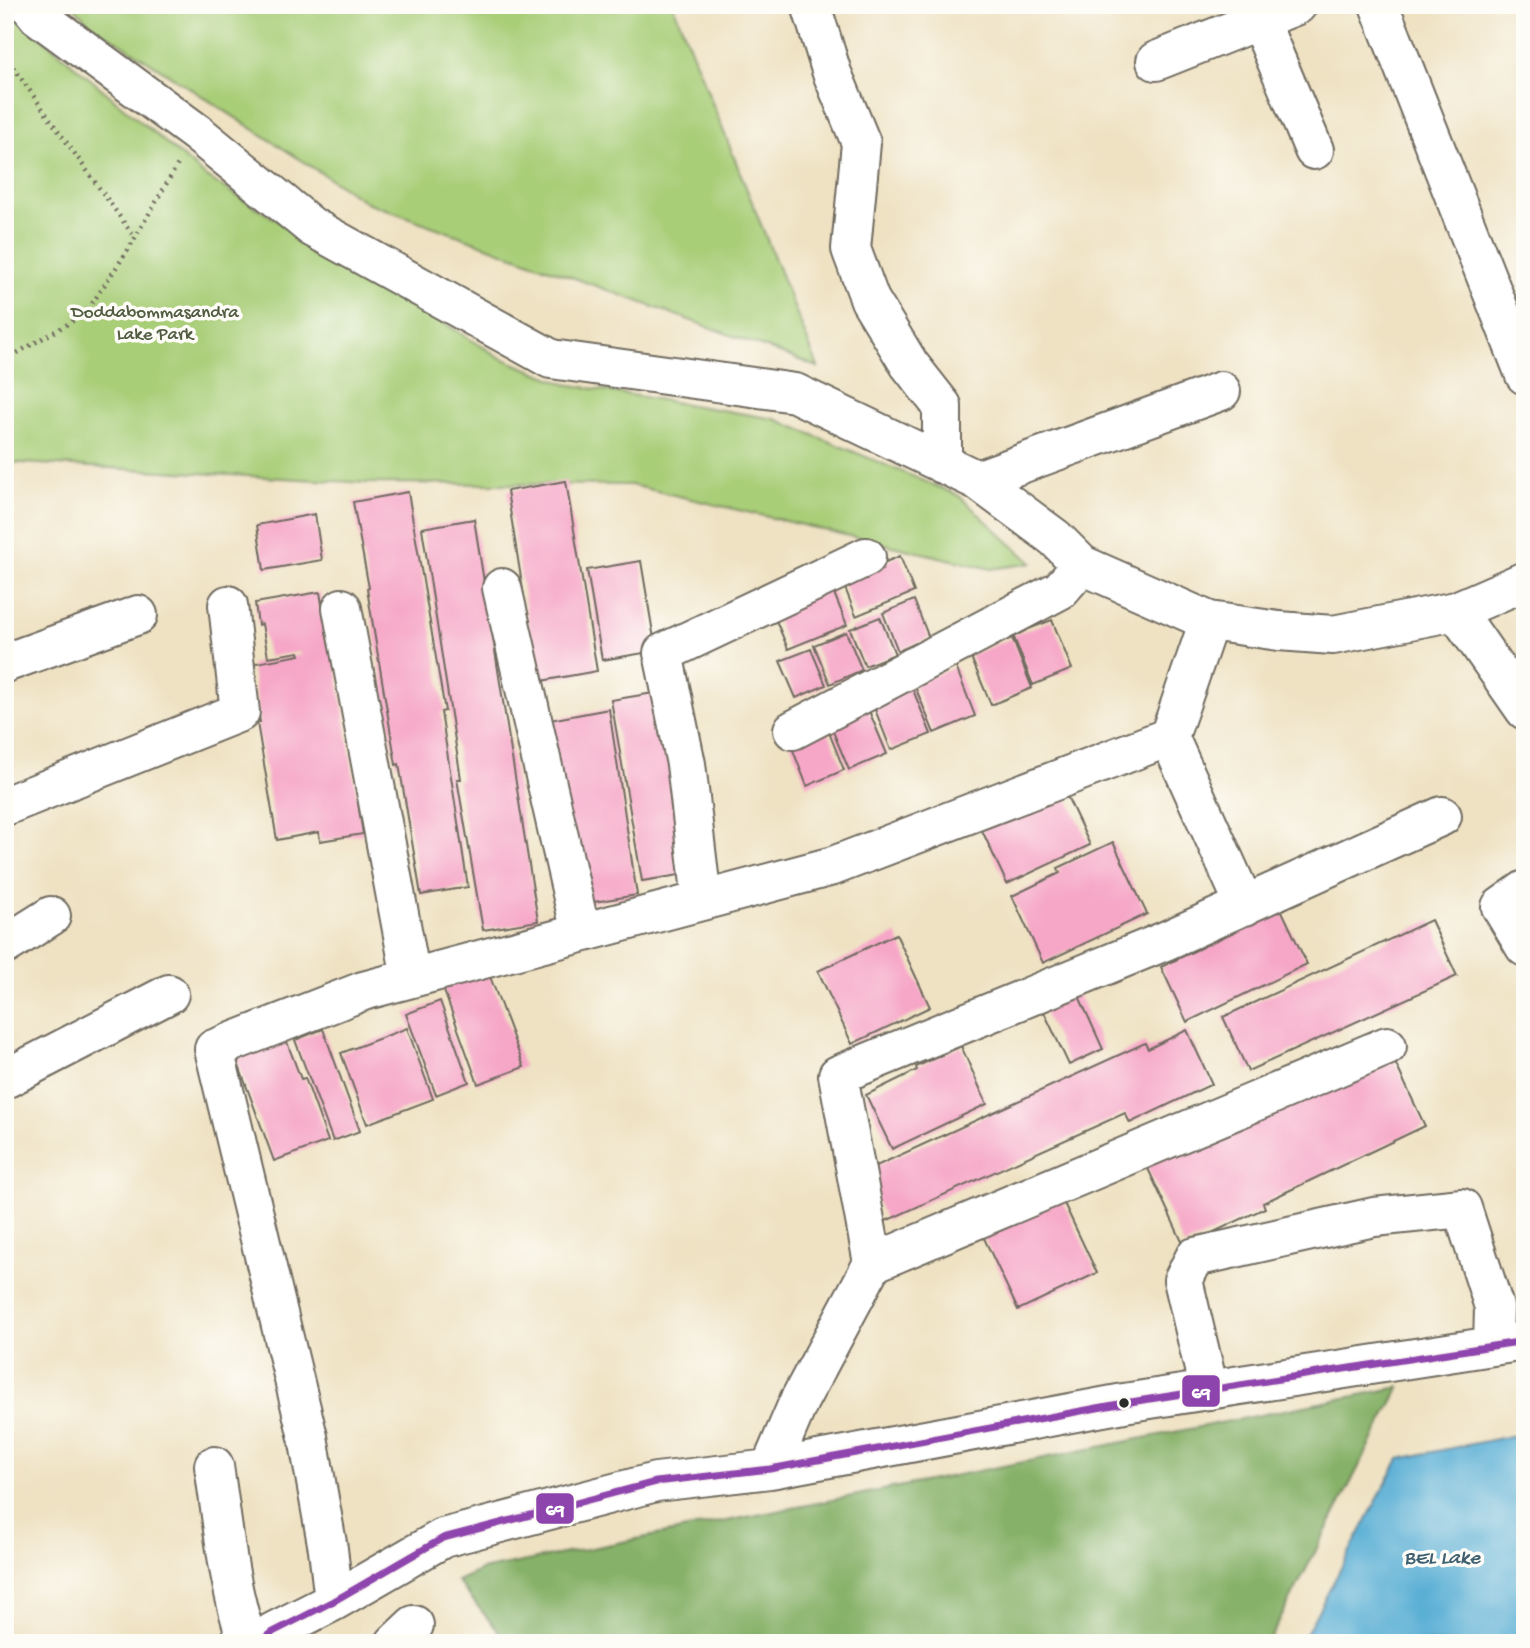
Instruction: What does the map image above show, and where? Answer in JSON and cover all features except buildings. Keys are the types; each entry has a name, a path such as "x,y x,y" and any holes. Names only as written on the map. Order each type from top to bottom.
{"street":[{"path":"29,5 38,16 197,133 312,228 551,359 795,393 977,480 1055,538 1082,565 1209,621 1333,635 1456,611 1525,581"},
{"path":"811,5 832,73 861,143 851,249 870,300 909,364 942,406 942,464"},
{"path":"1156,61 1256,13 1297,5"},
{"path":"1379,5 1525,375"},
{"path":"1256,13 1314,150"},
{"path":"977,480 1221,391"},
{"path":"702,901 686,764 663,653 866,556"},
{"path":"793,730 1060,590 1082,565"},
{"path":"502,587 581,933"},
{"path":"5,806 240,712 228,605"},
{"path":"342,608 411,978"},
{"path":"1456,611 1525,710"},
{"path":"5,663 138,615"},
{"path":"1209,621 1169,737 1245,906"},
{"path":"334,1601 328,1549 308,1437 214,1049 363,990 833,866 1169,737"},
{"path":"770,1469 799,1401 873,1262 838,1075 1165,941 1442,816"},
{"path":"1525,890 1501,907 1525,947"},
{"path":"5,945 51,916"},
{"path":"5,1079 169,994"},
{"path":"873,1262 1387,1046"},
{"path":"259,1643 273,1632 334,1601 443,1538 656,1482 770,1469 1124,1403 1209,1390 1509,1343 1494,1307 1462,1208 1374,1217 1195,1257 1183,1280 1209,1390"},
{"path":"214,1466 229,1569 248,1643"}],"path":[{"path":"5,56 135,238"},
{"path":"5,360 85,314 135,238 197,133"}],"green space":[{"path":"72,5 673,5 818,367 366,202 89,23"},
{"name":"Doddabommasandra Lake Park","path":"5,7 205,176 501,358 565,384 775,419 958,495 1032,563 991,569 631,485 368,483 5,462"},
{"path":"1400,1387 1268,1643 508,1643 457,1581 481,1570"}],"water":[{"name":"BEL Lake","path":"1525,1433 1525,1643 1301,1643 1399,1459"}],"transit line":[{"name":"69","path":"259,1643 273,1632 334,1601 443,1538 656,1482 770,1469 1124,1403 1525,1341"}]}
